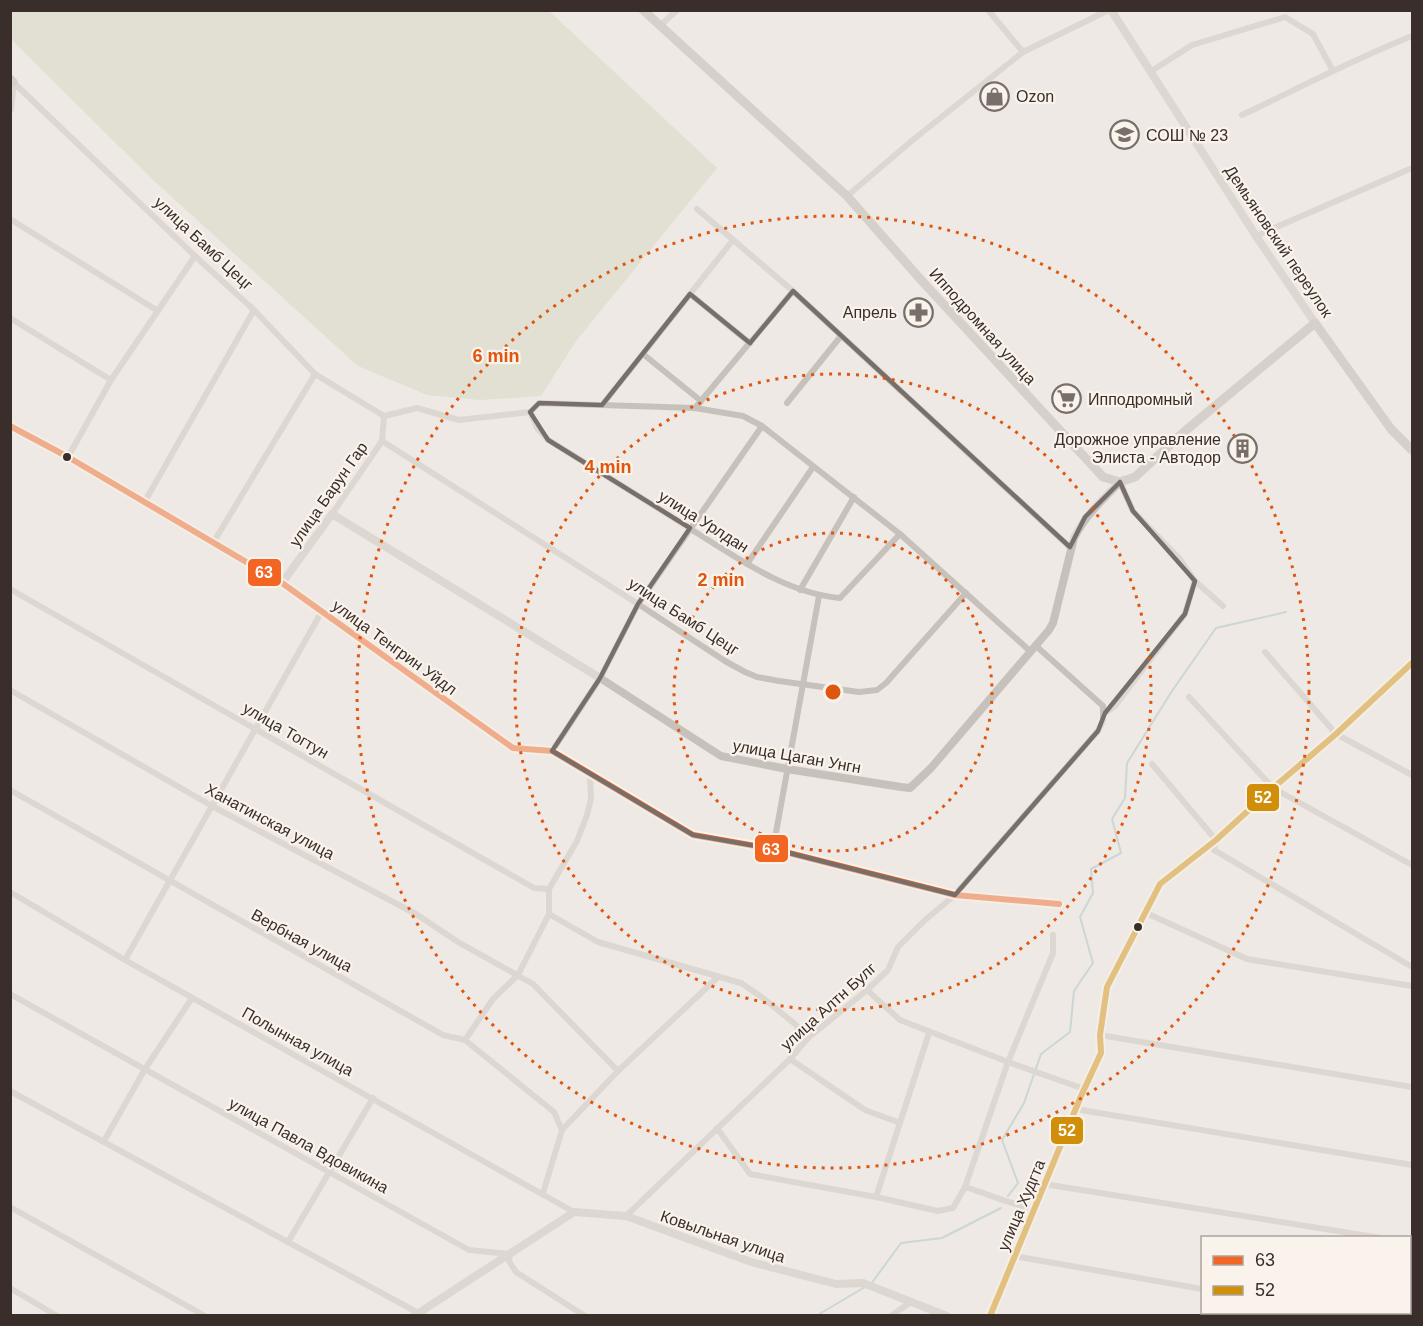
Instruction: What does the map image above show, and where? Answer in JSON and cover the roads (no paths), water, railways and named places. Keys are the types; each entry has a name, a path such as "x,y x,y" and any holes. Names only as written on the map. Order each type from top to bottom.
{"main road":[{"name":"Ипподромная улица","path":"643,10 847,196 922,281 1103,477 1120,482"},
{"path":"1120,482 1135,477 1185,431 1315,323"},
{"name":"Демьяновский переулок","path":"1315,323 1391,429 1413,450"}],"street":[{"path":"660,26 677,10"},
{"path":"988,10 1023,52"},
{"path":"847,196 1023,52 1110,10"},
{"name":"Демьяновский переулок","path":"1110,10 1315,323"},
{"path":"1150,72 1192,45 1284,17 1313,34 1333,71"},
{"path":"1242,115 1348,66 1368,54 1413,36"},
{"path":"10,109 12,81"},
{"name":"улица Бамб Цецг","path":"12,81 254,310 315,374 384,416"},
{"path":"1256,236 1413,168"},
{"path":"697,209 793,291 1072,549"},
{"path":"10,219 158,310"},
{"path":"602,405 732,240"},
{"path":"68,457 111,380 195,256"},
{"path":"695,408 793,291"},
{"path":"690,294 750,343"},
{"path":"144,503 254,310"},
{"path":"10,318 111,380"},
{"path":"787,404 841,336"},
{"path":"643,354 701,401"},
{"path":"213,543 315,374"},
{"path":"384,416 417,408 459,420 530,412 539,403 695,408 743,416 762,426 900,534 966,593 1103,706 1105,713"},
{"name":"улица Урлдан","path":"530,412 537,428 548,440 747,564 800,590 819,596 840,598 900,534"},
{"name":"улица Барун Гар","path":"282,584 382,441 384,416"},
{"name":"улица Тенгрин Уйдл","path":"10,426 68,457 282,584 513,748 552,751 693,835 773,849 956,895 1059,904"},
{"path":"552,751 600,678 638,604 762,426"},
{"name":"улица Бамб Цецг","path":"382,441 725,662 757,677 860,692 877,690 886,683 966,593"},
{"path":"747,564 813,467"},
{"path":"1120,482 1133,511 1179,558 1195,581 1223,606"},
{"name":"улица Цаган Унгн","path":"332,514 600,678 721,756 910,788 931,768 1053,623 1074,538 1085,517 1120,482"},
{"path":"800,590 854,497"},
{"name":"улица Алтн Булг","path":"626,1216 790,1059 808,1038 888,970 898,947 925,920 956,895 1098,731 1105,713 1115,706 1185,614 1195,581"},
{"name":"улица Тогтун","path":"10,589 534,888 549,889"},
{"path":"773,849 819,596"},
{"path":"125,960 322,611"},
{"path":"1265,652 1336,734 1413,775"},
{"name":"улица Худгта","path":"990,1316 1075,1109 1101,1053 1100,1035 1107,987 1160,884 1216,840 1413,663"},
{"name":"Ханатинская улица","path":"10,690 212,806 417,914 458,942 533,984 618,1071"},
{"path":"1189,697 1273,788 1413,865"},
{"path":"1152,764 1216,840 1214,850 1413,967"},
{"path":"465,1040 492,999 518,975 549,914 549,889 577,841 587,815 591,798 590,775"},
{"name":"Вербная улица","path":"10,790 443,1035 465,1040 554,1112 562,1130"},
{"name":"Полынная улица","path":"10,892 125,960 574,1212"},
{"path":"1144,912 1246,959 1413,986"},
{"path":"549,914 598,942 717,978 741,983 795,1024 808,1038"},
{"path":"717,1128 750,1174 938,1211 953,1208 965,1186 1008,1062 1053,953 1053,935"},
{"path":"543,1193 562,1130 618,1071 717,978"},
{"path":"867,990 900,1020 929,1033 1084,1089"},
{"name":"улица Павла Вдовикина","path":"10,994 469,1250 510,1254"},
{"path":"104,1141 145,1069 192,998"},
{"path":"876,1197 929,1033"},
{"path":"1100,1035 1413,1087"},
{"path":"790,1059 865,1110 900,1123"},
{"path":"10,1090 419,1314 574,1212"},
{"path":"288,1242 374,1098"},
{"path":"1075,1109 1413,1165"},
{"path":"1044,1184 1369,1236"},
{"path":"965,1186 1013,1205 1034,1209"},
{"path":"10,1207 205,1316"},
{"name":"Ковыльная улица","path":"574,1212 626,1216 751,1262 836,1284 863,1283 947,1316"},
{"path":"510,1254 509,1262 516,1272 585,1316"},
{"path":"1014,1256 1201,1289"},
{"path":"10,1288 57,1316"},
{"path":"891,1316 912,1301"}],"waterway":[{"path":"1008,1196 1018,1183 1002,1140 1024,1103 1041,1054 1070,1032 1074,991 1093,963 1080,917 1093,893 1091,869 1121,853 1112,819 1125,798 1127,763 1172,691 1216,628 1286,612"},
{"path":"871,1284 901,1243 942,1238 1001,1208"},
{"path":"816,1316 865,1287"}],"place":[{"name":"Ozon","path":"995,96"},
{"name":"СОШ № 23","path":"1125,135"},
{"name":"Апрель","path":"918,312"},
{"name":"Ипподромный","path":"1067,399"},
{"name":"Дорожное управление Элиста - Автодор","path":"1242,448"}]}
